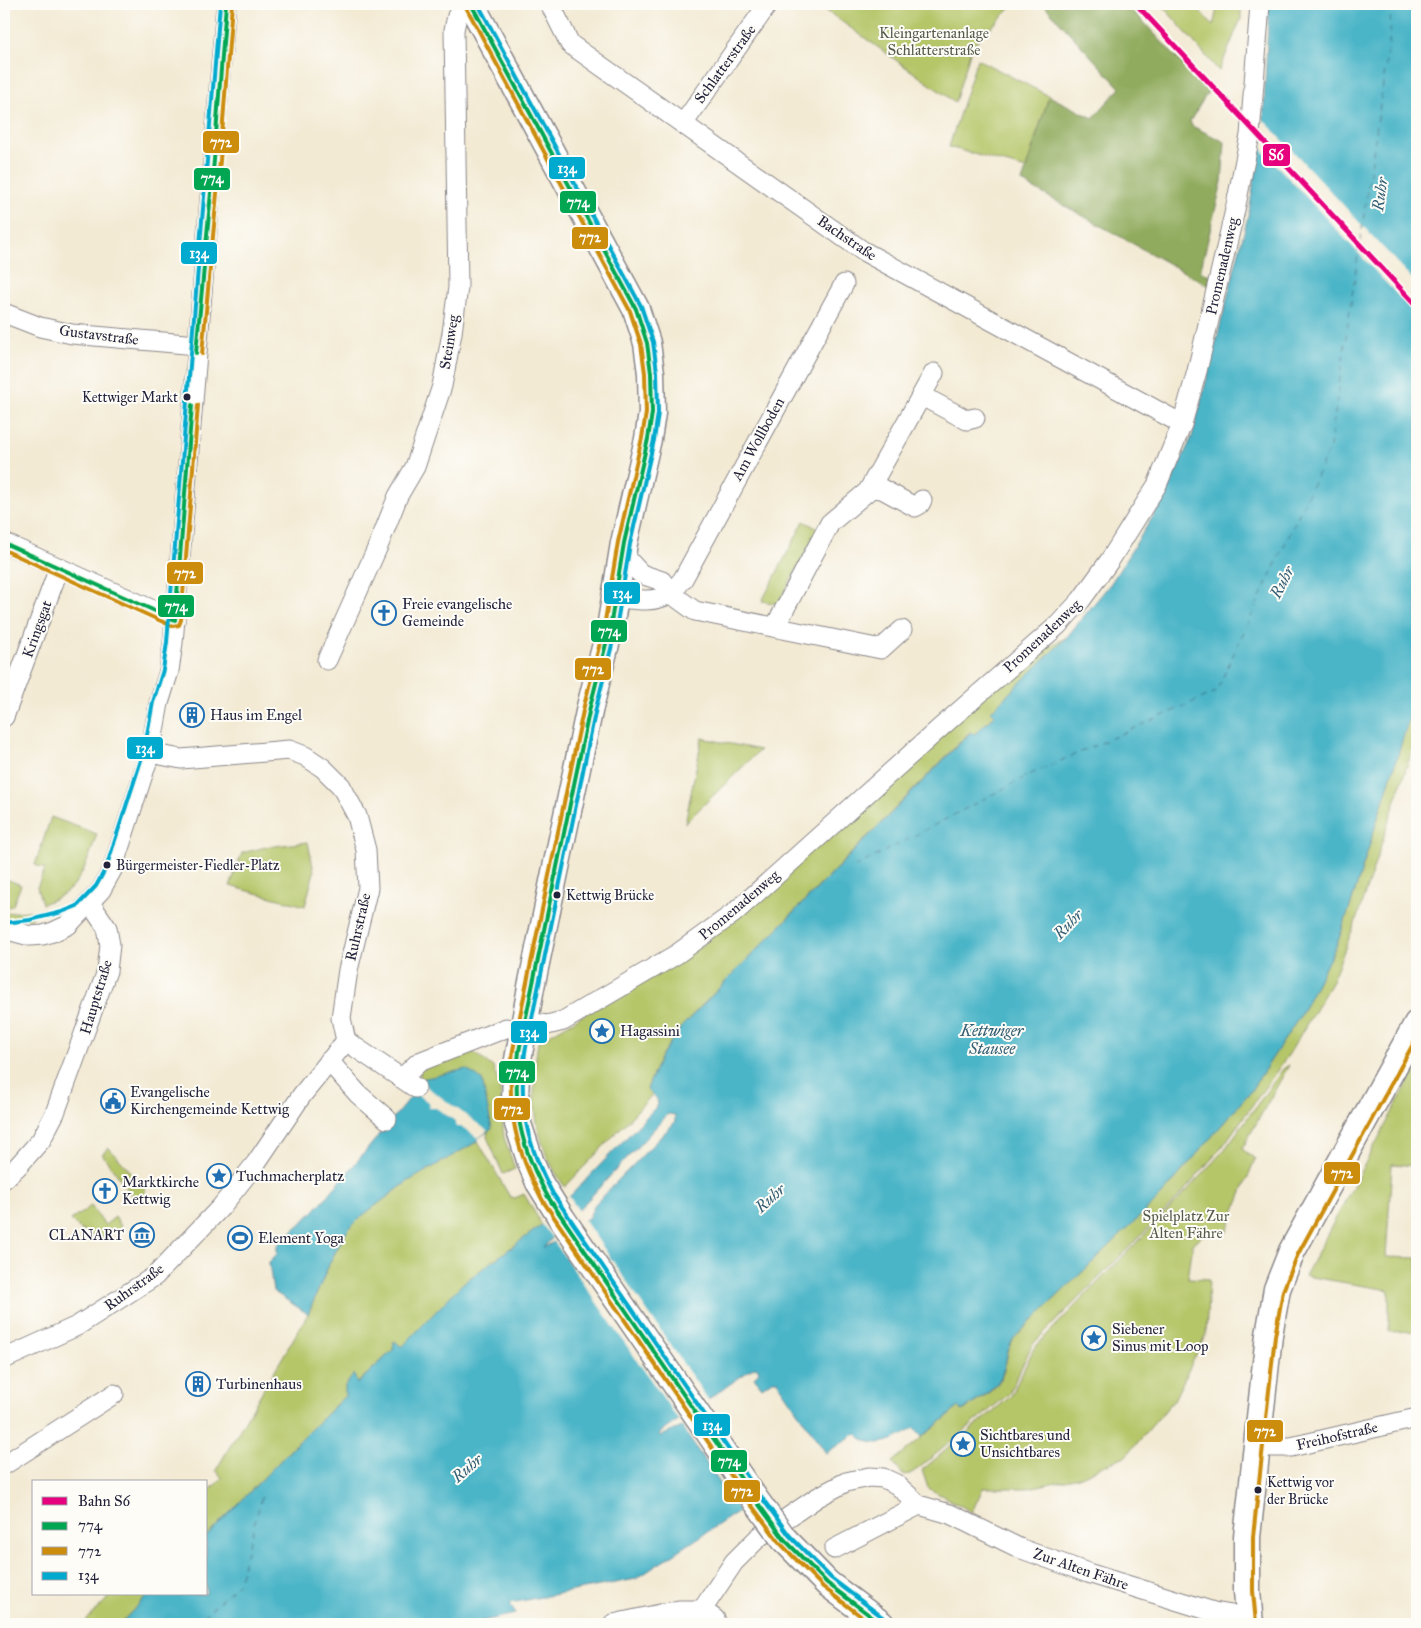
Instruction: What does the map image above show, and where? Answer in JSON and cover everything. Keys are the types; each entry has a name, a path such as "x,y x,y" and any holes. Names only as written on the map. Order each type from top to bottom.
{"main road":[{"path":"470,4 633,302 647,343 651,372 652,413 642,472 624,543 610,628 590,707 562,840 516,1024 515,1103 518,1124 524,1145 539,1182 562,1219 784,1539 827,1583 880,1624"},
{"path":"1249,1620 1246,1568 1247,1537 1269,1335 1277,1289 1292,1252 1417,1024"}],"street":[{"path":"5,929 31,926 64,918 86,907 102,890 112,870 150,753 159,702 168,671 175,620 226,4"},
{"name":"Steinweg","path":"327,660 379,544 398,496 415,467 442,386 458,287 454,30 457,16 464,4"},
{"name":"Bachstraße","path":"550,4 570,44 863,250 1182,424"},
{"name":"Schlatterstraße","path":"682,124 768,4"},
{"name":"Promenadenweg","path":"516,1024 548,1025 563,1021 677,954 734,913 932,734 1058,624 1081,600 1100,574 1157,485 1171,455 1182,424 1217,289 1250,135 1260,4"},
{"name":"Am Wollboden","path":"670,593 683,579 844,284"},
{"name":"Gustavstraße","path":"4,313 40,327 72,334 197,345"},
{"path":"774,627 830,523 870,488 934,373"},
{"path":"922,396 967,420 975,418"},
{"path":"870,488 882,489 915,507 922,500"},
{"path":"4,543 175,620"},
{"path":"624,543 628,560 641,574 662,581 670,593 695,611 881,649 902,630"},
{"name":"Kringsgat","path":"4,717 59,568"},
{"path":"615,597 652,600 670,593"},
{"name":"Ruhrstraße","path":"4,1359 78,1326 155,1276 221,1207 256,1163 302,1095 346,1041 341,1018 348,970 368,888 366,850 357,816 341,786 323,768 305,756 289,750 181,759 150,753"},
{"name":"Hauptstraße","path":"4,1179 41,1140 55,1114 107,971 110,946 107,928 86,907"},
{"path":"346,1041 409,1083 419,1062 516,1024"},
{"path":"329,1061 358,1094 388,1119"},
{"path":"4,1465 114,1394"},
{"name":"Freihofstraße","path":"1256,1446 1291,1447 1417,1418"},
{"name":"Zur Alten Fähre","path":"702,1610 734,1562 759,1537 818,1497 846,1482 869,1477 883,1478 896,1484 919,1504 950,1514 1018,1548 1088,1573 1214,1612 1249,1620"},
{"path":"834,1549 919,1504"},
{"path":"613,1624 680,1610 702,1610 715,1619 717,1624"}],"green space":[{"name":"Kleingartenanlage Schlatterstraße","path":"817,4 1015,4 972,46 955,102"},
{"path":"1043,4 1127,4 1208,92 1190,121 1192,126 1225,142 1222,182 1200,272 1211,275 1209,286 1022,182 1049,96 1093,118 1120,88"},
{"path":"1161,4 1194,4 1213,26 1218,4 1241,4 1241,19 1219,71"},
{"path":"977,59 1049,96 1026,169 949,147"},
{"path":"804,521 818,529 778,604 762,601"},
{"path":"1067,637 991,711 995,715 976,733 970,732 682,1026 661,1056 647,1089 653,1094 565,1187 546,1153 536,1118 534,1081 538,1042 703,944 1025,659"},
{"path":"1417,693 1417,736 1356,921 1331,983 1289,1054 1223,1146 1177,1199 1032,1345 1009,1394 919,1468 910,1474 903,1475 892,1462 959,1407 963,1411 997,1385 1003,1375 1009,1348 1014,1338 1160,1197 1250,1092 1300,1016 1337,944"},
{"path":"702,738 760,750 685,823"},
{"path":"51,817 97,834 87,862 77,881 66,892 42,904 37,887 45,869 35,865"},
{"path":"308,842 314,872 305,906 230,886 242,853 266,847"},
{"path":"4,878 21,885 13,905 9,907 4,906"},
{"path":"30,911 33,918 4,921 4,913"},
{"path":"467,1048 493,1067 500,1088 504,1137 515,1169 503,1174 487,1137 488,1131 492,1128 420,1082 420,1067"},
{"name":"Spielplatz Zur Alten Fähre","path":"1289,1065 1242,1149 1255,1159 1226,1233 1204,1234 1193,1244 1188,1278 1209,1279 1206,1334 1174,1400 1127,1455 1079,1477 1029,1488 983,1488 972,1512 928,1488 922,1470 1011,1396 1034,1348 1225,1149 1283,1069"},
{"path":"1417,1066 1417,1166 1392,1164 1386,1257 1417,1258 1417,1331 1389,1332 1389,1290 1305,1276"},
{"path":"478,1141 510,1197 515,1198 524,1194 542,1225 462,1284 402,1348 394,1342 393,1350 356,1384 354,1375 345,1396 208,1535 208,1492 222,1478 216,1470 308,1314 331,1260 347,1231 363,1215 407,1182"},
{"path":"109,1148 145,1187 145,1193 137,1202 102,1154"},
{"path":"91,1206 105,1225 115,1217 121,1226 116,1231 96,1239 81,1230 71,1220"},
{"path":"110,1596 147,1596 120,1624 83,1624"}],"water":[{"name":"Kettwiger Stausee","path":"1269,4 1417,4 1417,693 1337,944 1300,1016 1250,1092 1160,1197 1014,1338 997,1384 962,1411 959,1407 922,1437 914,1428 900,1437 877,1443 862,1439 856,1433 826,1453 779,1385 778,1380 772,1380 762,1387 754,1377 759,1372 757,1367 661,1432 659,1435 661,1436 682,1427 739,1511 636,1579 510,1603 515,1614 469,1624 120,1624 147,1596 208,1596 208,1535 345,1396 345,1386 354,1374 357,1384 393,1350 394,1341 402,1347 462,1284 542,1225 658,1105 657,1099 647,1089 661,1056 682,1026 971,732 973,734 976,733 995,715 991,711 1067,637 1111,583 1162,502 1192,437 1249,212 1263,124","holes":["668,1114 675,1115 675,1122 595,1204 589,1217 543,1248"]},
{"path":"466,1069 482,1080 492,1129 478,1138 478,1141 407,1182 363,1215 347,1231 331,1260 308,1314 273,1291 269,1262 277,1254 277,1245 311,1214 339,1183 410,1098 422,1079"}],"pier":[{"path":"1261,117 1417,284 1417,316 1257,144"},
{"path":"420,1082 488,1131 478,1138 462,1127 457,1127 455,1121 436,1108 429,1108 428,1102 414,1092"},
{"path":"568,1195 579,1211 553,1239 541,1223"},
{"path":"583,1218 709,1401 680,1422 553,1240"},
{"path":"681,1425 684,1426 742,1509 741,1512"}],"ferry route":[{"path":"855,867 1033,773 1216,692 1330,447 1390,36 1391,4"},
{"path":"195,1624 238,1584 262,1496"}],"rail line":[{"name":"S6","path":"1136,4 1417,306"}],"transit line":[{"name":"134","path":"4,923 30,920 77,906 96,886 106,868 144,751 153,702 163,670 167,642 220,4"},
{"name":"774","path":"196,353 226,4"},
{"name":"772","path":"202,354 232,4"},
{"name":"774","path":"471,4 636,309 647,343 651,373 652,413 648,439 624,543 610,628 590,707 519,1051 517,1091 520,1127 531,1161 548,1197 757,1502 784,1539 827,1583 881,1624"},
{"name":"134","path":"478,4 641,306 653,342 657,372 658,413 654,440 630,544 616,629 596,708 525,1052 523,1072 524,1108 531,1142 553,1194 789,1535 831,1578 885,1619"},
{"name":"772","path":"466,7 630,311 641,344 645,373 646,413 642,438 618,542 604,627 584,706 513,1050 511,1071 512,1109 519,1146 533,1182 543,1201 752,1506 780,1543 823,1587 871,1624"},
{"name":"774","path":"4,543 175,620 192,405"},
{"name":"772","path":"4,550 172,626 179,625 181,620 198,405"},
{"name":"772","path":"1256,1623 1253,1591 1253,1537 1275,1336 1283,1291 1298,1254 1417,1037"}],"place":[{"name":"Kettwiger Markt","path":"187,397"},
{"name":"Freie evangelische Gemeinde","path":"384,613"},
{"name":"Haus im Engel","path":"192,715"},
{"name":"Bürgermeister-Fiedler-Platz","path":"107,865"},
{"name":"Kettwig Brücke","path":"557,895"},
{"name":"Hagassini","path":"602,1031"},
{"name":"Evangelische Kirchengemeinde Kettwig","path":"113,1101"},
{"name":"Tuchmacherplatz","path":"219,1176"},
{"name":"Marktkirche Kettwig","path":"105,1191"},
{"name":"CLANART","path":"142,1235"},
{"name":"Element Yoga","path":"240,1238"},
{"name":"Siebener Sinus mit Loop","path":"1094,1338"},
{"name":"Turbinenhaus","path":"198,1384"},
{"name":"Sichtbares und Unsichtbares","path":"963,1444"},
{"name":"Kettwig vor der Brücke","path":"1258,1490"}],"water label":[{"name":"Ruhr","path":"1380,194"},
{"name":"Ruhr","path":"1282,582"},
{"name":"Ruhr","path":"1068,924"},
{"name":"Ruhr","path":"770,1198"},
{"name":"Ruhr","path":"467,1468"}]}
